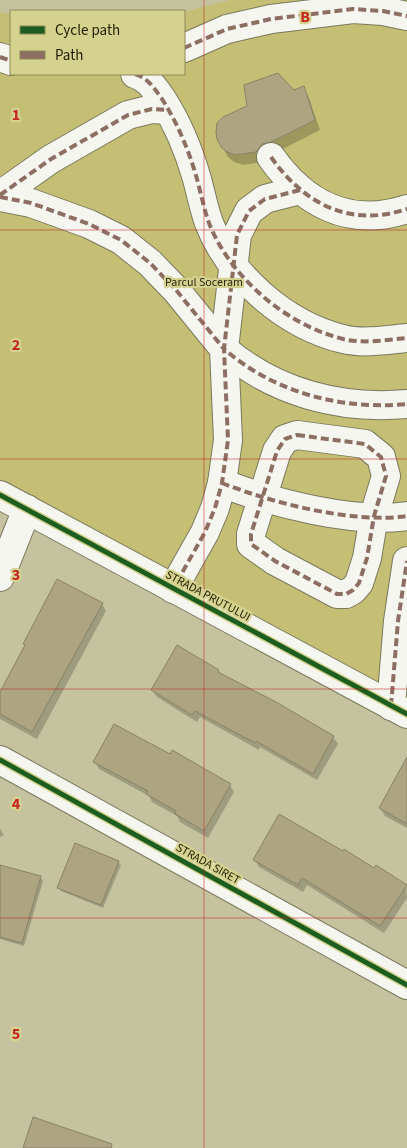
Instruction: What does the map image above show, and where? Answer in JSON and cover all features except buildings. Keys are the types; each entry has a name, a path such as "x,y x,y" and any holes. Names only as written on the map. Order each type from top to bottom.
{"street":[{"path":"185,48 227,29 272,19 352,9 382,11 407,16"},
{"path":"141,75 153,87 186,143 209,224 232,264 254,290 301,324 343,339 377,341 407,338"},
{"path":"0,196 51,159 128,115 152,109 168,110"},
{"path":"270,157 283,175 300,190 323,204 352,214 373,216 407,209"},
{"path":"173,589 204,532 215,508 222,483 228,440 224,349 236,235 249,211 265,199 300,190"},
{"path":"0,196 31,203 89,224 121,240 150,262 176,290 224,349 235,359 268,379 305,395 355,404 407,404"},
{"path":"298,435 365,444 382,458 386,476 374,518 363,573 359,583 346,594 337,594 275,561 251,544 251,534 277,451 285,439 298,435"},
{"path":"222,483 262,497 314,509 374,518 407,516"},
{"name":"STRADA PRUTULUI","path":"0,495 399,710"},
{"path":"0,577 27,510"},
{"path":"399,710 398,621 407,562"},
{"name":"STRADA SIRET","path":"0,760 407,986"}],"green space":[{"name":"Parcul Soceram","path":"230,0 407,0 407,711 0,491 0,12 10,14 10,75 185,75 185,12"}],"marked path":[{"path":"185,48 227,29 271,19 353,9 383,11 407,16"},
{"path":"0,57 10,61"},
{"path":"137,75 144,78 153,87 173,118 190,158 209,223 218,243 231,262 262,296 301,323 343,339 375,341 407,338"},
{"path":"0,195 51,159 128,115 152,109 168,110"},
{"path":"271,157 298,188 330,208 366,215 386,214 407,209"},
{"path":"300,190 265,199 249,211 237,235 224,349 265,377 310,395 358,404 407,404"},
{"path":"0,197 31,203 89,224 121,240 150,263 176,290 224,349 228,440 222,483 215,508 205,532 173,589"},
{"path":"297,435 365,444 381,457 386,476 374,516 367,558 359,583 346,594 337,594 275,561 251,544 251,534 277,451 285,439 297,435"},
{"path":"222,483 265,498 313,510 363,517 386,518 407,516"},
{"path":"391,706 398,621 407,561"}],"cycle path":[{"path":"0,495 407,714"},
{"path":"0,760 407,985"}]}
